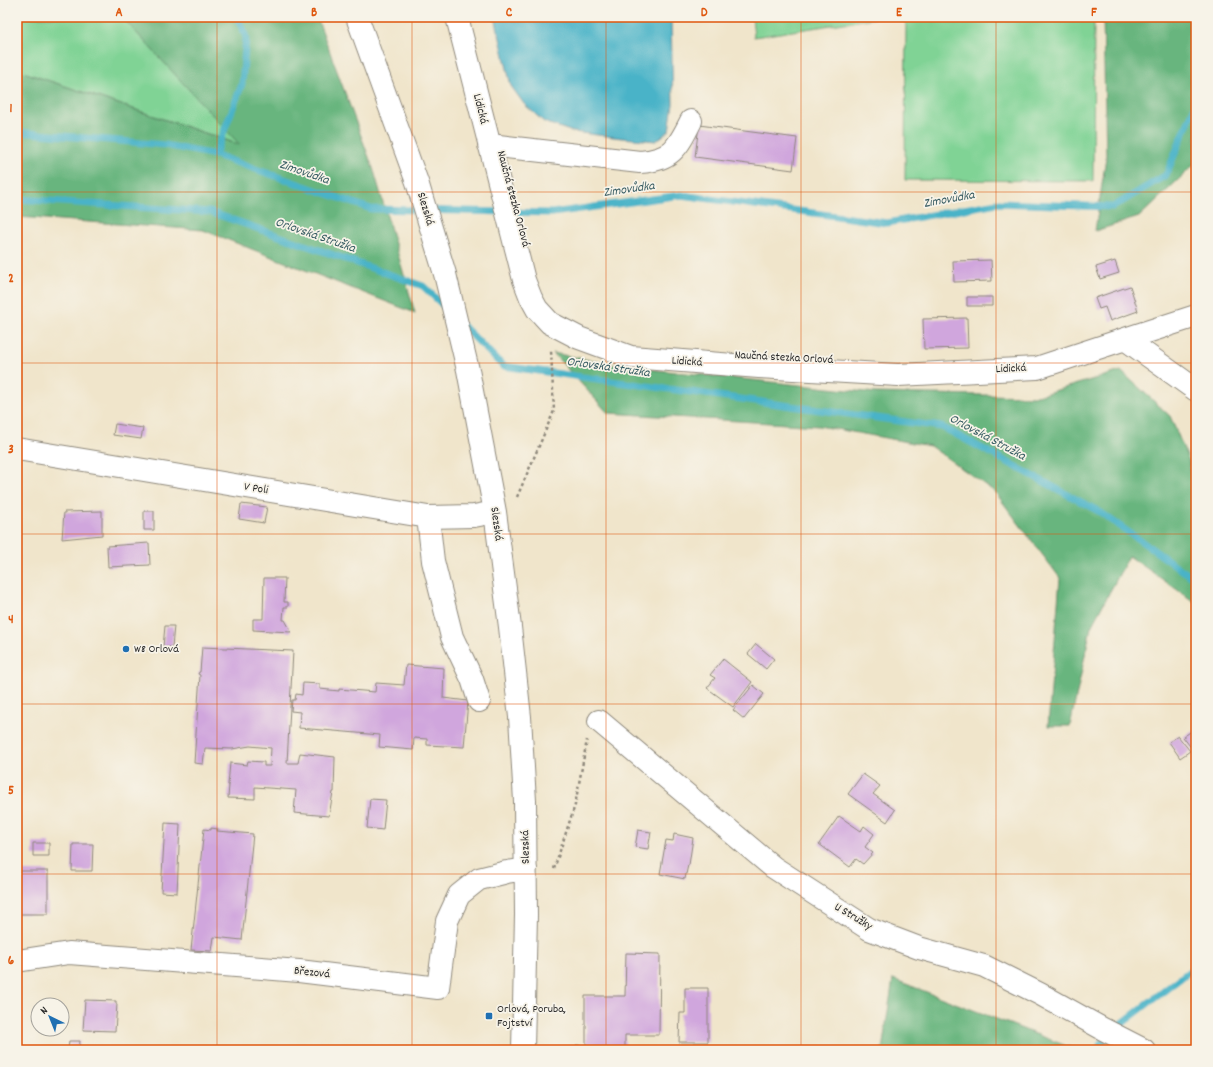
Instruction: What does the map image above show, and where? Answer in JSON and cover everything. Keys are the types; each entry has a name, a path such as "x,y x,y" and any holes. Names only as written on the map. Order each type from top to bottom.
{"street":[{"name":"Slezská","path":"357,17 417,182 445,274 468,370 495,512 520,717 525,801 526,869 523,1050"},
{"name":"Lidická","path":"457,17 524,280 531,298 550,323 579,338 631,357 760,367 898,375 1037,368 1196,316"},
{"path":"490,145 640,162 651,161 662,158 670,153 680,143 691,121"},
{"path":"1125,339 1196,390"},
{"name":"V Poli","path":"17,449 428,517 474,516 495,512"},
{"path":"428,517 433,560 452,637 472,678 480,701"},
{"name":"U Stružky","path":"599,721 773,867 870,929 919,948 984,966 1040,994 1144,1050"},
{"name":"Březová","path":"17,960 69,953 299,971 438,988 447,921 459,895 480,879 526,869"}],"path":[{"path":"516,498 554,411 551,350"},
{"path":"554,869 575,805 588,734 599,721"}],"green space":[{"path":"17,17 122,17 241,145 17,70"},
{"path":"122,17 317,17 374,171 415,313 203,230 17,217 17,70 240,145"},
{"path":"752,17 883,17 754,37"},
{"path":"906,17 1094,17 1093,181 905,180"},
{"path":"1103,17 1196,17 1196,163 1139,217 1095,231 1106,157"},
{"path":"553,353 619,366 876,393 1037,396 1121,371 1170,416 1189,461 1196,514 1196,603 1129,556 1091,627 1070,726 1048,726 1060,578 995,492 930,446 819,426 608,413"},
{"path":"893,979 1077,1050 882,1050"}],"water":[{"path":"495,17 671,17 673,104 669,131 656,141 573,132 544,122 524,104 511,86"}],"building":[{"path":"699,125 797,138 793,170 695,157"},
{"path":"991,260 992,281 954,282 953,261"},
{"path":"1115,261 1119,273 1100,279 1096,267"},
{"path":"1130,286 1138,311 1110,321 1105,307 1099,309 1095,298"},
{"path":"967,297 992,297 992,306 967,306"},
{"path":"967,318 968,348 924,349 923,319"},
{"path":"115,424 143,428 141,439 113,435"},
{"path":"241,504 267,507 264,523 239,519"},
{"path":"102,511 102,535 62,539 64,512"},
{"path":"144,511 154,511 154,530 144,530"},
{"path":"149,543 150,565 108,567 107,546"},
{"path":"264,578 285,578 284,602 288,602 288,607 284,607 283,620 285,620 291,632 253,630 253,619 263,619"},
{"path":"165,626 174,626 172,647 163,647"},
{"path":"756,644 774,659 766,669 748,654"},
{"path":"202,647 293,651 287,763 298,763 300,753 335,757 334,792 329,816 294,813 296,790 255,787 255,799 228,798 230,763 247,765 248,761 264,762 264,766 270,766 271,748 250,746 232,749 205,748 203,764 194,763 200,675 198,674 200,672"},
{"path":"723,659 752,682 733,707 707,688 715,678 710,675"},
{"path":"406,665 444,668 443,698 468,701 464,747 427,745 427,739 414,738 413,750 379,747 380,735 299,728 300,712 291,711 292,700 295,700 296,694 302,695 303,683 320,684 320,689 375,692 376,683 404,685"},
{"path":"753,685 764,694 744,719 733,710"},
{"path":"1196,728 1196,748 1193,750 1183,737"},
{"path":"1178,736 1190,751 1180,758 1169,742"},
{"path":"863,774 880,786 873,794 895,810 887,822 848,794"},
{"path":"370,799 386,800 383,830 367,828"},
{"path":"839,816 861,831 864,826 874,834 865,847 873,853 863,864 856,859 850,867 819,844"},
{"path":"165,823 180,824 177,893 161,892"},
{"path":"211,828 218,829 217,831 253,834 242,940 214,937 212,951 191,950 204,829 211,830"},
{"path":"638,830 651,832 648,849 635,847"},
{"path":"674,834 693,838 689,865 685,879 660,874 666,840 673,841"},
{"path":"33,843 49,843 49,856 33,856"},
{"path":"73,844 93,844 92,871 72,871"},
{"path":"18,871 48,871 48,914 17,914"},
{"path":"626,953 660,954 659,1035 625,1035 625,1048 646,1048 646,1050 576,1050 576,1045 586,1046 585,996 625,996"},
{"path":"685,988 708,988 708,1042 679,1042 680,1013 685,1013"},
{"path":"85,1000 116,1001 115,1031 83,1030"},
{"path":"69,1041 80,1041 79,1050 68,1050"}],"waterway":[{"path":"215,155 242,84 246,37 237,17"},
{"name":"Zimovůdka","path":"17,132 165,145 215,155 371,209 552,213 681,195 887,223 997,203 1113,207 1166,175 1196,104"},
{"name":"Orlovská Stružka","path":"17,199 210,212 423,286 447,309"},
{"name":"Orlovská Stružka","path":"464,327 503,366 942,427 1100,512 1196,580"},
{"path":"1100,1050 1100,1045 1110,1033 1196,966"}],"place":[{"name":"W8 Orlová","path":"126,649"},
{"name":"Orlová, Poruba, Fojtství","path":"489,1016"}]}
